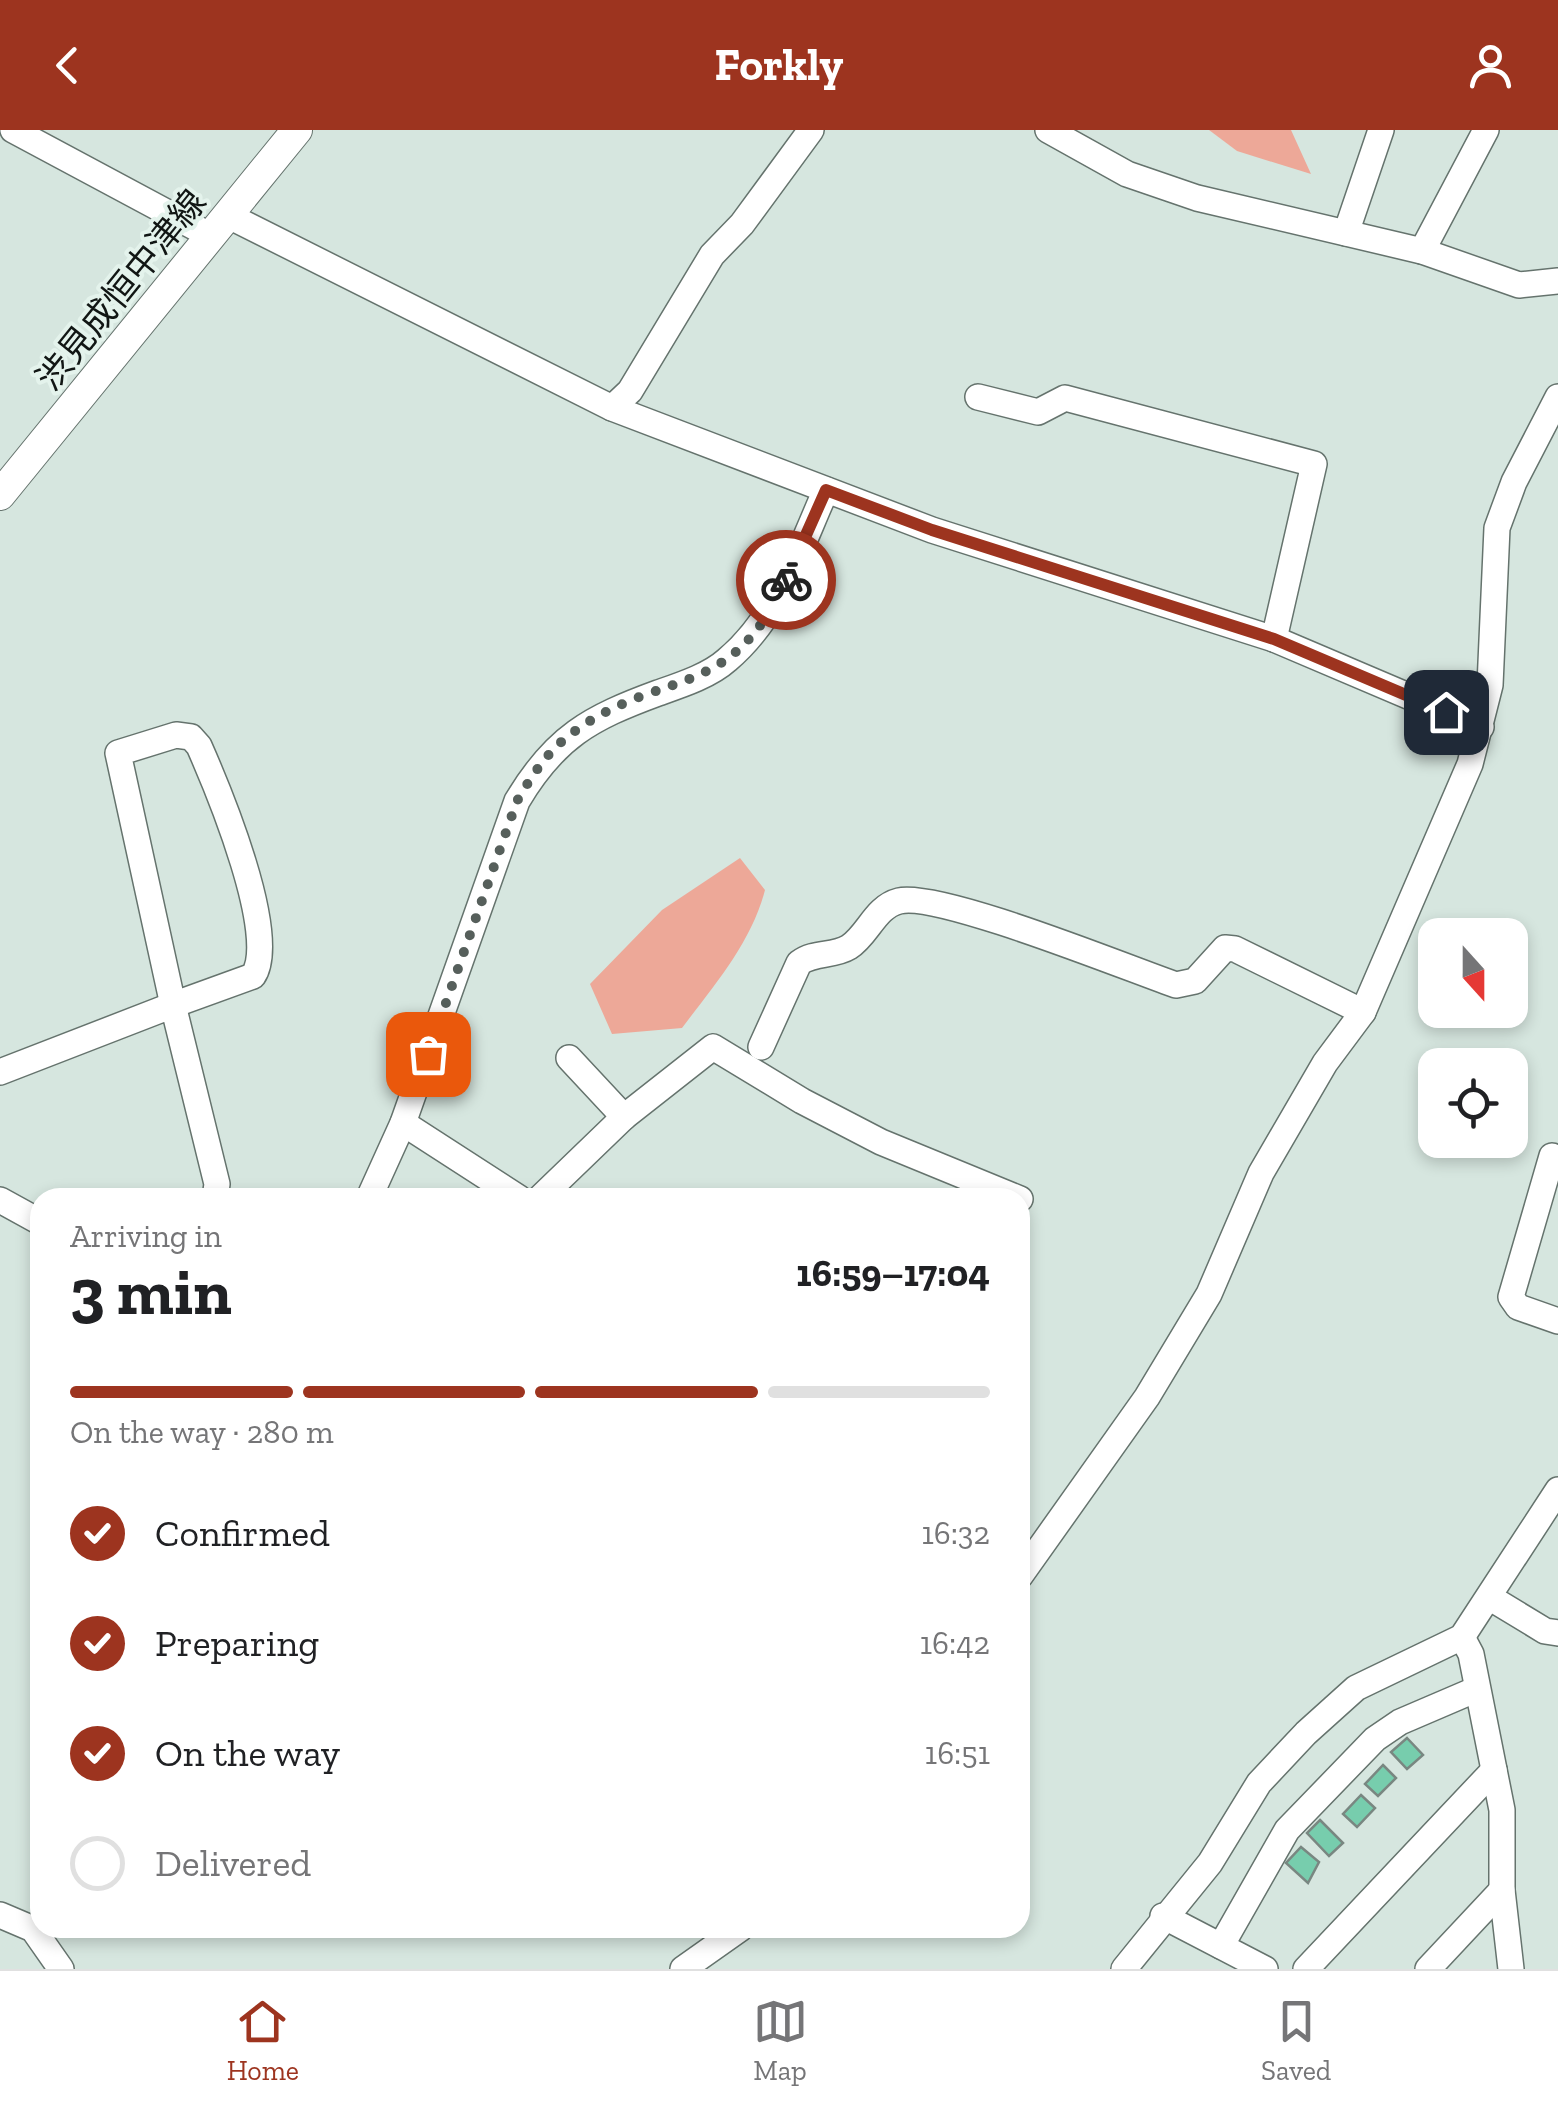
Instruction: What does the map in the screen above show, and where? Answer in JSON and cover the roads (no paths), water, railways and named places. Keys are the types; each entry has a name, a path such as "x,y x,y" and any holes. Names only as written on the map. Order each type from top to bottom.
{"main road":[{"name":"渋見成恒中津線","path":"0,495 297,130"}],"street":[{"path":"13,130 612,408 932,530 1274,639 1480,727"},
{"path":"612,408 640,376 712,256 742,224 812,130"},
{"path":"1048,130 1127,174 1197,198 1422,251 1519,285 1558,281"},
{"path":"1346,233 1381,130"},
{"path":"1422,251 1486,130"},
{"path":"978,397 1038,412 1065,398 1314,464 1274,639"},
{"path":"1030,1543 1146,1397 1210,1294 1261,1173 1316,1078 1362,1012 1452,815 1490,685 1497,528 1514,482 1558,397"},
{"path":"374,1188 403,1123 517,801 539,764 574,731 605,713 724,664 755,634 778,597 826,490"},
{"path":"0,1072 173,1005 253,976 261,958 240,848 199,746 191,738 176,734 118,753 173,1005 216,1188"},
{"path":"761,1047 799,962 812,954 851,946 883,909 898,901 926,900 982,916 1176,985 1195,982 1219,952 1235,949 1362,1012"},
{"path":"550,1188 624,1118 713,1047 802,1102 881,1142 993,1188"},
{"path":"569,1058 624,1118"},
{"path":"403,1123 504,1188"},
{"path":"1552,1156 1511,1297 1518,1307 1558,1321"},
{"path":"0,1200 30,1216"},
{"path":"1124,1969 1162,1916 1210,1862 1259,1783 1320,1720 1356,1688 1462,1638 1558,1490"},
{"path":"1489,1597 1545,1631 1558,1633"},
{"path":"1462,1638 1478,1688 1502,1810 1502,1890 1511,1969"},
{"path":"1221,1946 1287,1830 1375,1739 1400,1722 1478,1688"},
{"path":"1306,1969 1494,1770"},
{"path":"1428,1969 1502,1890"},
{"path":"0,1915 30,1929"},
{"path":"1162,1916 1265,1969"},
{"path":"39,1938 62,1969"},
{"path":"682,1969 727,1938"}]}
